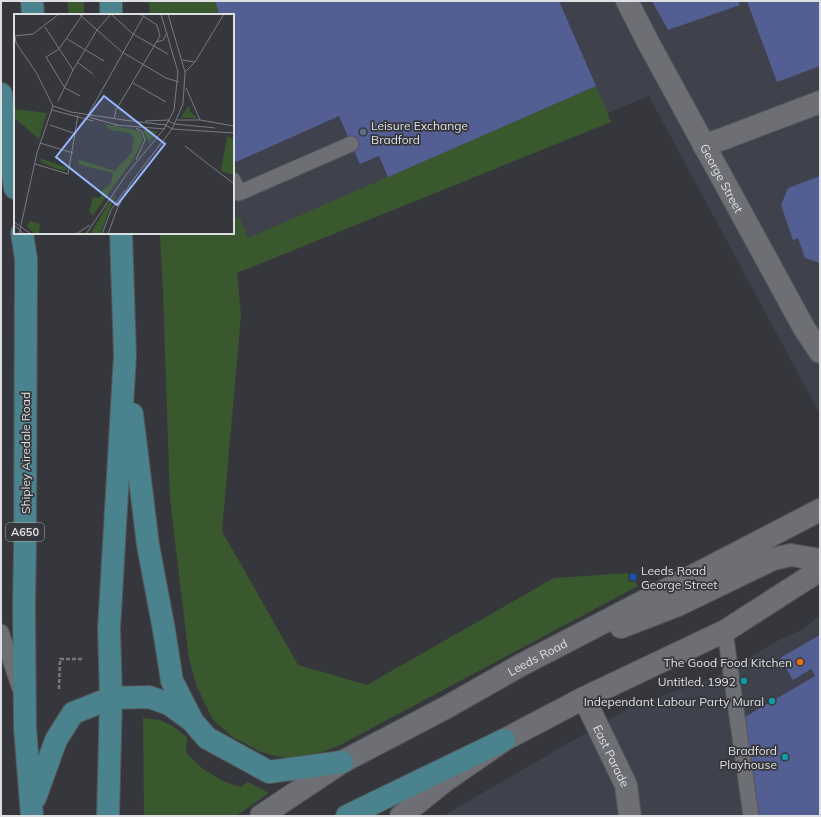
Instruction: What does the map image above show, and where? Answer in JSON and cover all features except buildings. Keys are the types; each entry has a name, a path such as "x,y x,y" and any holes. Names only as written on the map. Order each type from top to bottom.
{"main road":[{"path":"32,1 34,14"},
{"path":"111,1 111,14"},
{"path":"1,94 14,181"},
{"name":"Shipley Airedale Road","path":"22,234 26,259 24,604 25,728 32,810"},
{"name":"A650","path":"26,259 28,234"},
{"path":"108,816 111,698 110,629 125,355 121,234"},
{"path":"125,355 148,545 172,681 193,722"},
{"path":"32,810 56,740 73,713 111,698 149,697 169,704 193,722 207,738 270,772 342,762"},
{"path":"347,816 504,740"}],"street":[{"name":"George Street","path":"628,1 649,44 701,140 812,325 820,352"},
{"path":"701,140 820,102"},
{"name":"Leeds Road","path":"261,816 342,762 447,707 520,665 820,510"},
{"path":"520,665 678,605 773,559 791,555 820,560"},
{"path":"401,816 446,780 504,740 584,698 725,631 820,570"},
{"name":"East Parade","path":"584,698 626,785 630,816"}],"lane":[{"path":"234,183 238,193 351,144"},
{"path":"725,631 751,816"},
{"path":"1,632 25,705"}],"path":[{"path":"59,691 60,659 110,659"}],"shaded area":[{"path":"149,1 820,1 820,414 649,96 174,289 232,234 234,234 234,14 150,14"},
{"path":"820,616 820,816 443,816 629,708 720,675 777,641 803,629"}],"green space":[{"path":"67,1 84,1 84,14 69,14"},
{"path":"149,1 215,1 219,12 214,14 150,14"},
{"path":"596,86 611,122 237,273 241,315 222,531 298,665 367,685 554,578 631,573 638,586 340,745 312,756 288,759 261,752 233,737 213,720 197,687 189,659 170,499 160,234 234,234 234,220 239,217 248,238"},
{"path":"143,718 160,720 174,727 187,737 186,753 203,769 223,781 240,787 248,782 269,793 236,816 144,816"}],"place":[{"name":"Leisure Exchange Bradford","path":"363,132"},
{"name":"Leeds Road George Street","path":"633,577"},
{"name":"The Good Food Kitchen","path":"800,662"},
{"name":"Untitled, 1992","path":"744,681"},
{"name":"Independant Labour Party Mural","path":"772,701"},
{"name":"Bradford Playhouse","path":"785,757"}]}
